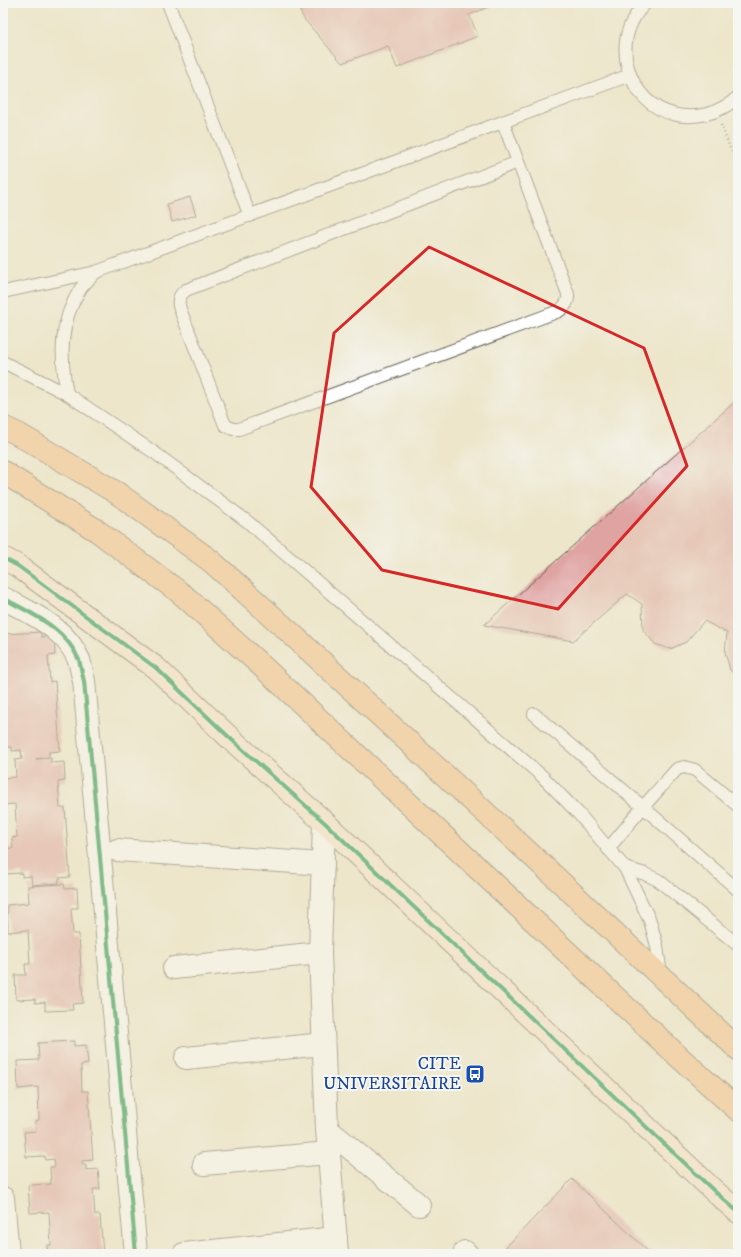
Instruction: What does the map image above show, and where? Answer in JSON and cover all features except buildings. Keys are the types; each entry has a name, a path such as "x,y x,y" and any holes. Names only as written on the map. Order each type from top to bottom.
{"main road":[{"path":"3,427 18,434 117,493 210,561 553,874 738,1049"},
{"path":"3,472 96,530 183,595 270,673 679,1057 738,1110"}],"street":[{"path":"3,558 18,566 156,668 232,740 324,822 738,1212"},
{"path":"3,598 52,625 68,641 79,660 84,681 136,1254"},
{"path":"184,1254 336,1246 328,1153 320,953 324,822"},
{"path":"117,850 323,864"},
{"path":"174,968 320,953"},
{"path":"186,1058 323,1044"},
{"path":"327,1130 419,1205"},
{"path":"204,1164 328,1153"},
{"path":"3,1198 8,1254"}],"lane":[{"path":"168,3 250,216"},
{"path":"646,3 634,17 628,31 625,46 626,61 630,75 637,88 646,99 658,108 672,114 686,117 701,116 716,112 729,105 738,97"},
{"path":"3,292 96,272 630,75"},
{"path":"503,122 568,294 567,303 564,308 377,379 239,429 234,429 225,425 180,309 178,300 183,292 220,276 518,162"},
{"path":"67,394 62,367 62,347 65,326 72,306 82,288 96,272"},
{"path":"3,362 67,394 155,453 248,522 542,776 578,813 625,868 650,920 661,976"},
{"path":"534,714 738,890"},
{"path":"608,849 672,774 678,769 684,767 695,770 738,806"},
{"path":"625,868 658,880 738,945"}],"path":[{"path":"716,112 732,153 738,162"}],"highlighted area":[{"path":"429,247 644,348 687,466 558,609 382,570 311,487 334,333"}],"cycle path":[{"path":"3,558 18,566 156,668 232,740 324,822 738,1212"},
{"path":"3,598 47,623 65,639 79,660 84,681 136,1254"}],"place":[{"name":"CITE UNIVERSITAIRE","path":"475,1074"}]}
